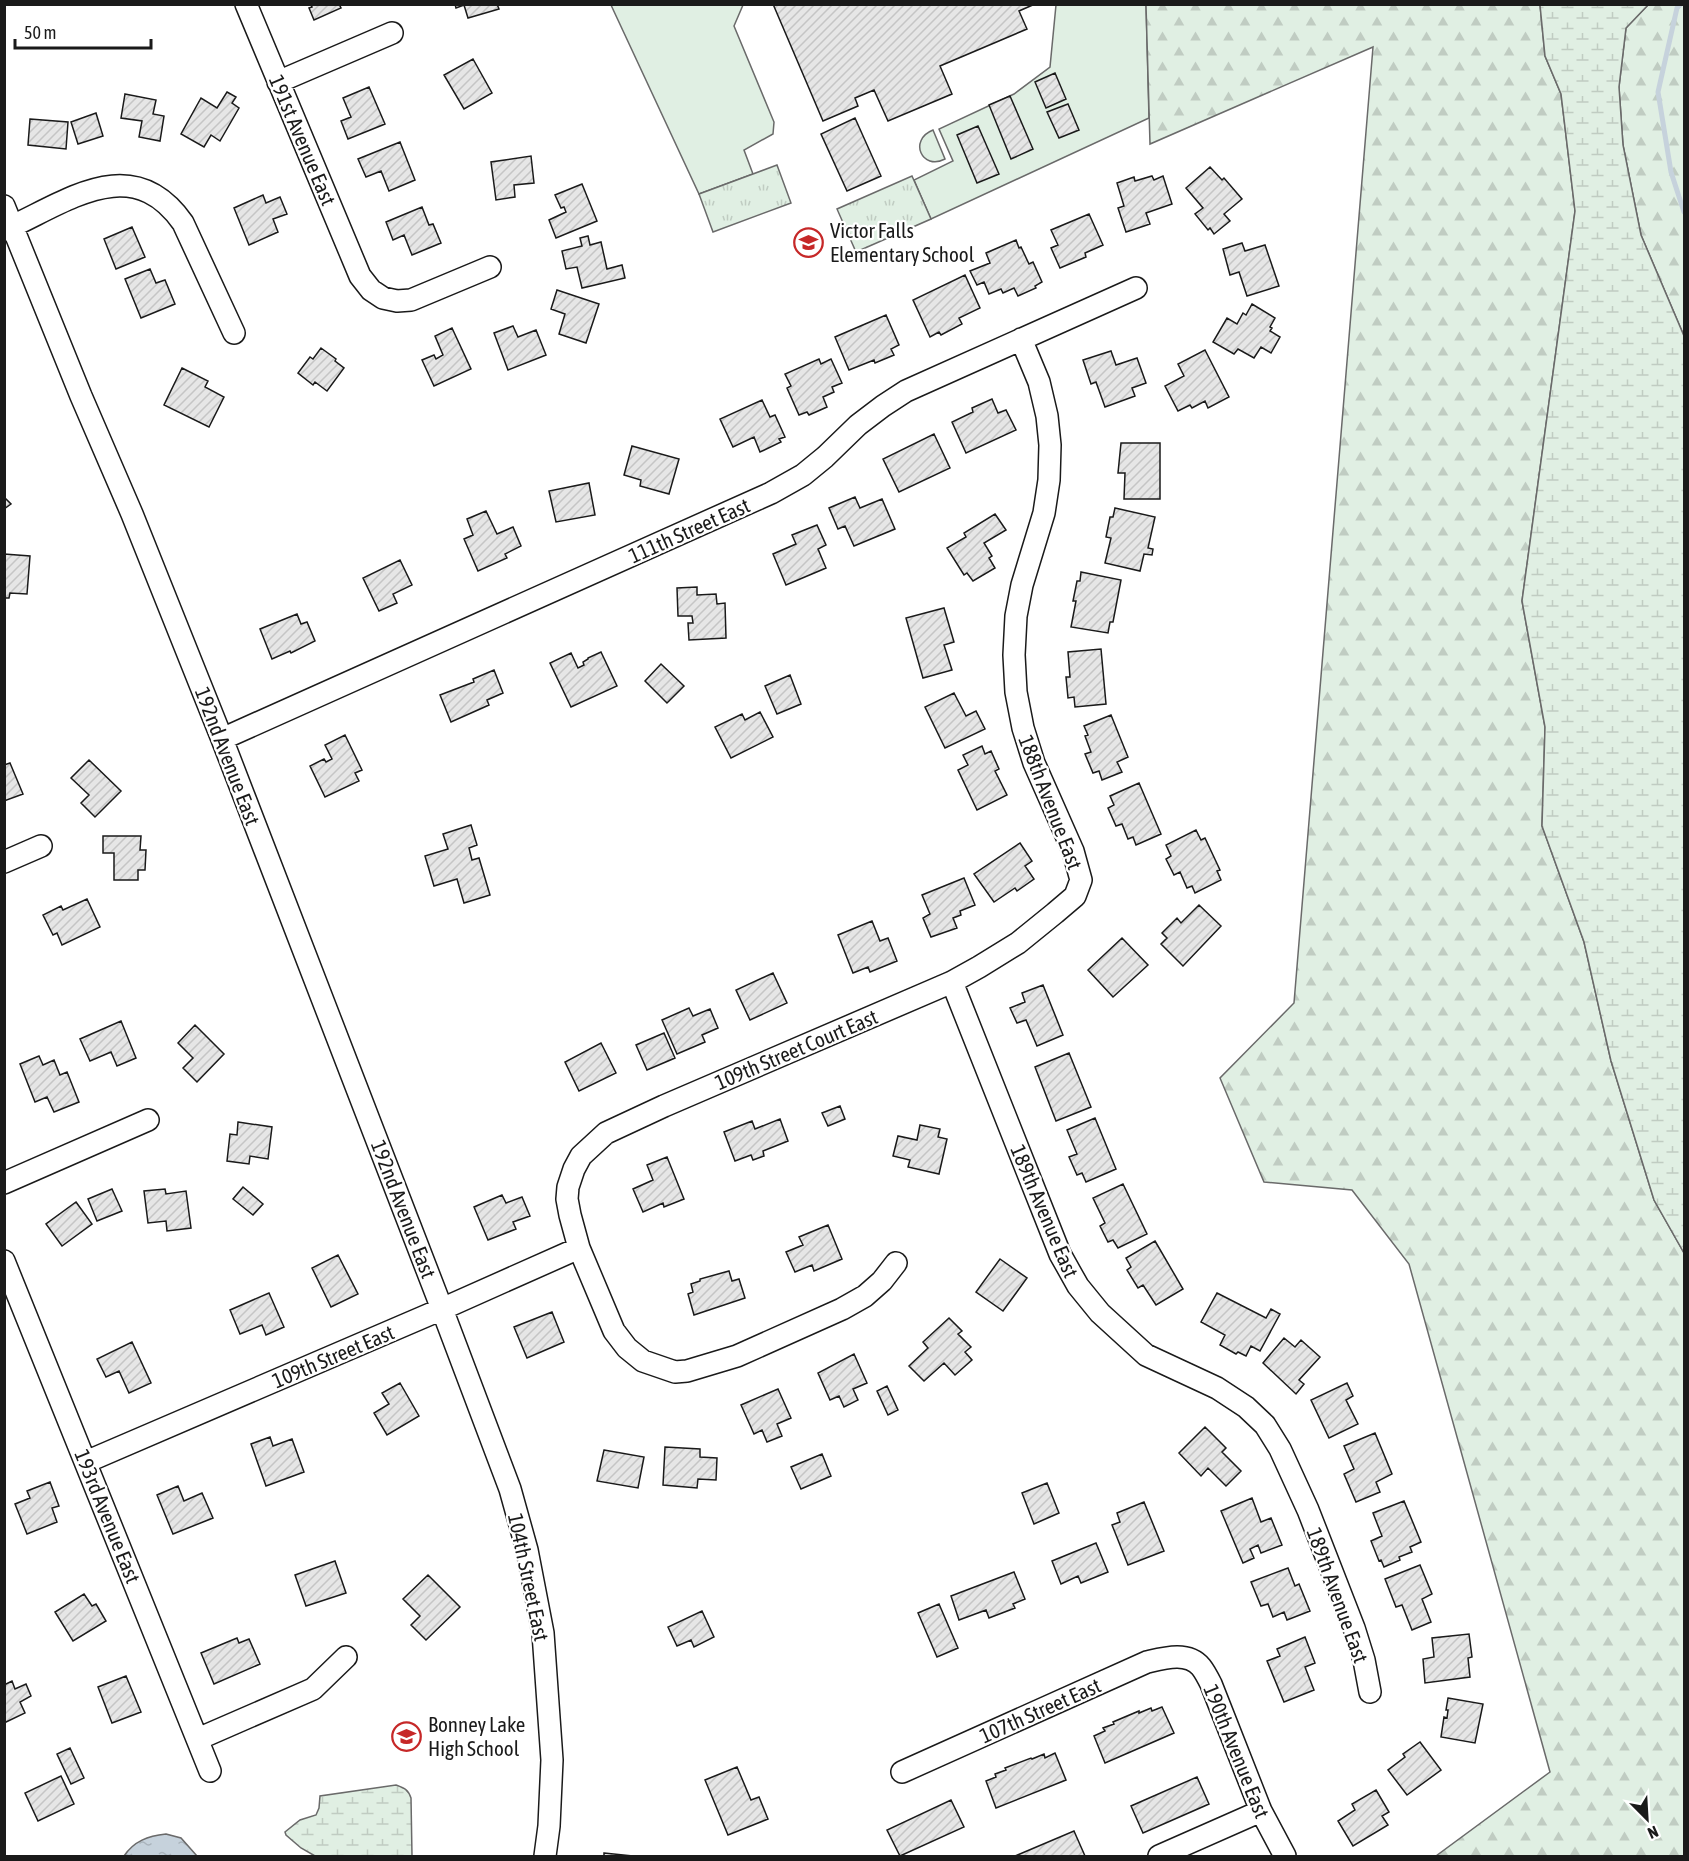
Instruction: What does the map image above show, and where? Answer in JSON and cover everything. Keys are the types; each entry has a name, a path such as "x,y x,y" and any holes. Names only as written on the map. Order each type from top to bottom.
{"street":[{"name":"191st Avenue East","path":"246,4 360,276 371,290 383,298 397,301 411,300 490,267"},
{"path":"279,82 392,33"},
{"path":"9,228 89,190 106,186 124,186 146,191 173,208 183,223 234,333"},
{"name":"192nd Avenue East","path":"4,206 9,228 136,525 222,739 442,1309"},
{"name":"111th Street East","path":"222,739 771,494 803,475 858,425 906,391 1136,288"},
{"name":"188th Avenue East","path":"1020,339 1039,382 1047,416 1050,445 1049,480 1044,513 1022,585 1016,616 1014,655 1016,692 1023,728 1034,763 1073,851 1081,880"},
{"path":"4,862 41,846"},
{"name":"109th Street Court East","path":"896,1263 882,1281 865,1296 842,1309 737,1356 687,1371 675,1372 643,1361 627,1348 614,1331 579,1248 567,1199 568,1187 581,1156 606,1133 952,982 1018,943 1076,896 1081,880"},
{"name":"189th Avenue East","path":"952,982 1060,1254 1078,1286 1100,1313 1146,1355 1217,1388 1246,1407 1266,1425 1308,1510 1354,1628 1364,1660 1370,1692"},
{"path":"4,1183 148,1120"},
{"name":"109th Street East","path":"86,1462 579,1248"},
{"name":"193rd Avenue East","path":"4,1261 210,1771"},
{"name":"104th Street East","path":"442,1309 510,1490 535,1589 543,1633 552,1760 545,1857"},
{"path":"198,1739 313,1689 346,1657"},
{"name":"107th Street East","path":"902,1772 1147,1662 1181,1657"},
{"name":"190th Avenue East","path":"1181,1657 1191,1659 1201,1666 1211,1684 1261,1811 1285,1857"},
{"path":"1159,1857 1261,1811"}],"green space":[{"path":"611,5 743,5 734,26 774,122 773,134 744,150 753,174 699,194"},
{"path":"1056,5 1146,5 1149,118 931,219 914,180 953,161 939,129 1014,94 1050,67"},
{"path":"1146,5 1540,5 1545,56 1561,94 1575,211 1522,601 1545,727 1542,826 1584,942 1611,1061 1654,1200 1684,1253 1684,1856 1436,1856 1550,1772 1409,1264 1352,1190 1264,1182 1220,1078 1294,1003 1373,47 1150,144"},
{"path":"1540,5 1648,5 1626,28 1619,87 1623,145 1641,235 1684,336 1684,1253 1654,1200 1611,1061 1584,942 1542,826 1545,727 1522,601 1575,211 1561,94 1545,56"},
{"path":"1648,5 1684,5 1684,336 1641,235 1623,145 1619,87 1626,28"},
{"path":"933,130 945,159 937,162 925,158 920,147 921,140"},
{"path":"777,165 791,203 713,232 699,194"},
{"path":"912,176 931,219 856,252 837,209"},
{"path":"396,1785 405,1789 411,1798 412,1856 315,1856 286,1835 285,1832 300,1820 316,1815 320,1796"}],"water":[{"path":"166,1834 181,1838 197,1856 124,1856 142,1840"}],"building":[{"path":"311,4 339,4 341,8 314,20 309,8 312,7"},
{"path":"455,4 497,4 499,9 468,18 464,5 456,8"},
{"path":"773,4 1035,4 1019,11 1027,29 940,66 952,94 888,121 874,90 855,98 858,106 823,121"},
{"path":"473,59 492,93 464,109 444,75"},
{"path":"1055,73 1066,99 1046,108 1035,82"},
{"path":"369,87 385,124 348,139 341,121 351,117 343,98"},
{"path":"227,92 236,97 232,103 239,108 220,141 211,135 204,147 181,134 201,98 217,108"},
{"path":"125,94 156,100 153,114 164,116 160,141 139,137 142,121 121,118"},
{"path":"1010,96 1033,149 1011,159 989,105"},
{"path":"1068,104 1079,130 1059,138 1047,112"},
{"path":"96,113 103,136 78,144 71,122"},
{"path":"855,118 881,176 847,191 821,134"},
{"path":"30,119 68,122 66,149 28,145"},
{"path":"978,126 999,174 977,183 957,135"},
{"path":"400,142 415,180 389,191 381,171 366,177 358,159"},
{"path":"531,156 534,183 514,185 515,197 496,200 491,162"},
{"path":"1210,167 1222,180 1224,178 1242,199 1224,214 1230,221 1214,234 1195,214 1203,208 1186,188"},
{"path":"1152,176 1154,180 1163,176 1172,204 1146,213 1150,224 1126,232 1118,208 1124,206 1117,183 1134,177 1135,181"},
{"path":"582,184 597,221 556,238 549,220 566,212 564,207 561,208 555,195"},
{"path":"263,195 266,203 280,197 287,214 273,219 278,232 249,245 234,208"},
{"path":"422,207 429,225 433,224 441,243 412,255 404,235 393,240 386,222"},
{"path":"1089,214 1103,245 1085,253 1086,257 1060,268 1051,248 1058,245 1051,230"},
{"path":"132,227 145,257 116,269 104,239"},
{"path":"588,236 590,245 601,242 607,269 622,265 625,278 582,288 577,267 566,269 562,251 582,246 580,238"},
{"path":"1016,240 1029,264 1033,262 1042,282 1035,286 1036,288 1018,296 1014,288 1003,293 1001,289 989,294 984,282 977,285 970,271 990,263 986,253"},
{"path":"1242,243 1245,251 1265,245 1279,286 1247,296 1239,272 1230,275 1223,249"},
{"path":"150,269 156,283 165,280 175,304 141,318 125,279"},
{"path":"965,275 980,308 959,318 962,324 941,335 939,332 930,337 913,300"},
{"path":"557,290 599,304 586,343 559,334 565,314 551,309"},
{"path":"1252,304 1275,318 1270,331 1280,337 1271,353 1261,347 1254,358 1238,349 1234,354 1213,342 1227,318 1237,324"},
{"path":"886,315 899,345 891,349 894,355 849,370 835,337"},
{"path":"513,326 518,337 536,330 546,355 508,370 494,333"},
{"path":"452,328 471,369 434,386 422,360 434,355 436,359 443,355 435,336"},
{"path":"321,348 344,368 327,391 315,382 313,385 298,373 310,357 313,359"},
{"path":"1205,350 1229,397 1208,408 1205,401 1192,408 1190,405 1178,411 1165,386 1184,376 1178,364"},
{"path":"1111,351 1116,365 1137,358 1146,383 1132,388 1135,396 1105,407 1096,382 1091,384 1083,360"},
{"path":"819,359 821,364 831,359 842,383 832,387 834,392 823,397 827,407 809,415 807,412 799,415 787,388 791,386 785,374"},
{"path":"182,368 208,381 205,387 224,397 209,427 164,405"},
{"path":"992,399 998,413 1006,410 1016,430 966,453 952,422 973,412 972,408"},
{"path":"762,400 770,417 775,415 785,437 779,439 781,442 760,452 754,437 733,447 720,419"},
{"path":"934,434 950,468 899,492 883,459"},
{"path":"1121,443 1160,443 1160,499 1124,499 1125,473 1118,473"},
{"path":"632,446 679,459 669,494 640,486 641,480 624,475"},
{"path":"589,483 595,515 556,522 549,491"},
{"path":"4,497 11,504 4,509"},
{"path":"855,497 860,508 882,499 895,529 854,546 845,526 838,529 829,508"},
{"path":"1115,508 1155,517 1148,548 1153,549 1152,555 1144,554 1140,571 1105,563 1111,538 1106,537 1110,517 1113,517"},
{"path":"486,511 497,534 513,527 521,546 505,554 507,558 478,571 464,539 473,535 467,519"},
{"path":"995,514 1006,530 984,543 992,556 989,558 995,568 973,581 967,573 964,575 947,548 966,537 964,533"},
{"path":"817,525 826,545 818,549 826,568 786,585 773,554 796,544 792,535"},
{"path":"4,554 30,556 27,594 10,593 9,598 4,598"},
{"path":"400,560 412,585 393,594 397,603 379,611 363,578"},
{"path":"1081,572 1121,580 1113,622 1110,622 1108,633 1071,627 1076,601 1073,601"},
{"path":"697,587 697,595 716,594 717,604 725,603 726,638 689,640 688,623 693,623 692,616 678,616 677,588"},
{"path":"944,608 954,642 944,645 952,670 923,678 906,618"},
{"path":"297,614 301,624 307,622 315,641 291,653 290,651 272,659 260,629"},
{"path":"1101,649 1106,704 1075,707 1074,697 1068,698 1066,677 1070,677 1068,652"},
{"path":"601,652 617,686 571,707 550,663 571,653 578,668 584,665 583,662 588,658"},
{"path":"661,664 684,686 667,703 645,681"},
{"path":"494,670 503,693 487,700 489,705 451,722 440,695 474,682 473,679"},
{"path":"790,675 801,704 777,714 765,686"},
{"path":"954,693 966,716 976,711 985,729 945,748 925,707"},
{"path":"760,712 773,737 731,758 715,727 742,714 745,720"},
{"path":"1111,715 1128,757 1117,762 1122,772 1102,780 1099,771 1093,773 1085,754 1091,752 1084,726"},
{"path":"345,735 362,770 355,773 359,781 325,797 310,766 324,759 326,762 332,759 325,745"},
{"path":"982,746 985,754 991,751 999,769 995,771 1007,795 977,810 958,770 968,765 963,755"},
{"path":"89,760 121,791 95,817 81,803 89,795 71,778"},
{"path":"10,763 23,794 4,801 4,765"},
{"path":"1139,783 1161,834 1136,845 1133,837 1128,839 1122,824 1116,826 1108,808 1114,805 1110,796"},
{"path":"471,825 477,845 469,848 472,860 479,858 490,895 464,903 457,879 434,886 425,856 448,849 443,834"},
{"path":"1196,830 1201,840 1205,838 1220,870 1217,871 1221,880 1195,893 1192,886 1187,888 1180,872 1174,875 1166,859 1171,856 1166,845"},
{"path":"103,836 141,836 140,850 146,850 145,870 138,870 138,880 114,880 114,853 103,853"},
{"path":"1020,843 1032,861 1025,866 1034,879 1017,891 1015,888 994,902 974,874"},
{"path":"964,878 975,905 960,911 961,915 953,918 957,928 931,937 923,918 930,914 922,895"},
{"path":"87,899 100,927 62,945 57,933 53,935 43,915 61,906 63,910"},
{"path":"1199,905 1221,926 1183,966 1161,944 1167,938 1162,933 1177,918 1181,923"},
{"path":"872,921 880,941 888,938 897,961 870,972 868,967 853,973 838,935"},
{"path":"1122,938 1148,965 1113,997 1088,970"},
{"path":"773,973 787,1003 750,1020 736,990"},
{"path":"1043,985 1063,1035 1037,1046 1026,1020 1017,1023 1010,1008 1025,1002 1022,993"},
{"path":"689,1008 693,1016 710,1009 718,1028 702,1035 705,1042 677,1054 662,1020"},
{"path":"121,1021 136,1058 117,1066 111,1052 90,1061 80,1039"},
{"path":"195,1025 224,1054 197,1082 183,1068 193,1058 178,1043"},
{"path":"664,1033 675,1058 647,1070 636,1045"},
{"path":"601,1043 616,1073 579,1091 565,1062"},
{"path":"1069,1053 1091,1107 1056,1121 1035,1067"},
{"path":"39,1056 43,1065 54,1060 60,1075 67,1072 79,1102 54,1112 47,1097 35,1102 20,1064"},
{"path":"840,1106 845,1119 828,1126 822,1113"},
{"path":"1095,1118 1116,1169 1086,1182 1082,1173 1077,1175 1069,1157 1077,1154 1067,1130"},
{"path":"780,1119 788,1141 763,1151 764,1156 753,1160 751,1155 735,1161 724,1132 752,1121 755,1129"},
{"path":"238,1122 272,1127 268,1159 250,1156 249,1164 227,1161 230,1134 237,1135"},
{"path":"920,1125 940,1129 938,1137 947,1139 939,1174 908,1167 910,1160 893,1156 898,1136 917,1140"},
{"path":"667,1157 684,1199 664,1207 663,1203 643,1212 633,1189 653,1180 647,1165"},
{"path":"1123,1184 1147,1234 1118,1248 1113,1240 1108,1242 1100,1226 1105,1223 1093,1198"},
{"path":"243,1187 263,1204 253,1215 233,1199"},
{"path":"112,1189 122,1211 97,1221 88,1199"},
{"path":"165,1189 166,1194 186,1191 191,1228 167,1231 166,1221 148,1223 144,1191"},
{"path":"502,1195 506,1203 522,1197 530,1216 513,1222 516,1229 488,1240 474,1207"},
{"path":"76,1202 92,1224 62,1246 46,1224"},
{"path":"828,1225 842,1259 814,1271 812,1265 795,1272 786,1252 803,1245 799,1237"},
{"path":"1155,1241 1183,1289 1156,1305 1143,1285 1138,1288 1127,1270 1131,1267 1126,1258"},
{"path":"338,1255 358,1294 331,1307 312,1268"},
{"path":"1000,1259 1027,1278 1003,1311 976,1292"},
{"path":"729,1271 732,1281 739,1279 745,1298 694,1315 688,1294 693,1292 691,1284 700,1279"},
{"path":"269,1293 284,1327 266,1335 262,1325 240,1334 230,1310"},
{"path":"1217,1293 1266,1318 1271,1309 1280,1314 1260,1351 1251,1346 1246,1356 1238,1352 1236,1354 1220,1345 1225,1335 1201,1322"},
{"path":"552,1312 564,1342 527,1358 514,1327"},
{"path":"949,1318 962,1331 958,1334 971,1347 965,1352 972,1360 955,1375 944,1363 924,1381 909,1366 928,1348 923,1342"},
{"path":"1284,1338 1295,1347 1301,1340 1320,1357 1299,1380 1304,1384 1296,1394 1263,1363"},
{"path":"132,1342 151,1383 129,1393 119,1371 106,1377 97,1359"},
{"path":"854,1354 867,1383 853,1389 858,1400 844,1407 839,1396 830,1400 818,1373"},
{"path":"400,1383 419,1416 387,1435 374,1413 389,1404 382,1393"},
{"path":"1347,1383 1353,1396 1346,1400 1358,1424 1329,1438 1311,1400"},
{"path":"887,1386 898,1410 888,1415 877,1391"},
{"path":"778,1389 791,1418 777,1424 782,1436 767,1442 762,1430 754,1434 741,1405"},
{"path":"1205,1427 1226,1448 1222,1452 1241,1471 1226,1486 1208,1468 1201,1476 1179,1453"},
{"path":"1375,1433 1392,1474 1376,1482 1380,1492 1356,1502 1344,1474 1354,1469 1344,1446"},
{"path":"270,1437 273,1446 292,1439 304,1472 266,1486 251,1444"},
{"path":"665,1447 700,1449 700,1457 717,1458 716,1480 698,1479 697,1488 663,1485"},
{"path":"604,1450 644,1457 638,1488 597,1481"},
{"path":"822,1454 831,1476 801,1489 791,1467"},
{"path":"50,1482 59,1506 52,1508 57,1522 27,1534 15,1504 30,1498 27,1491"},
{"path":"1047,1483 1059,1513 1034,1524 1022,1493"},
{"path":"178,1486 184,1501 202,1493 213,1518 173,1534 157,1495"},
{"path":"1252,1498 1261,1522 1271,1518 1282,1545 1261,1553 1258,1545 1250,1549 1254,1558 1243,1563 1221,1511"},
{"path":"1404,1501 1421,1542 1410,1547 1412,1552 1384,1567 1371,1541 1382,1536 1373,1513"},
{"path":"1144,1502 1164,1551 1128,1565 1112,1525 1120,1522 1117,1513"},
{"path":"1096,1543 1108,1572 1081,1583 1078,1576 1061,1584 1052,1561"},
{"path":"335,1561 346,1593 306,1606 295,1575"},
{"path":"1420,1565 1432,1594 1422,1599 1431,1622 1412,1630 1402,1605 1396,1607 1385,1579"},
{"path":"1288,1568 1295,1586 1299,1584 1310,1611 1287,1620 1284,1612 1273,1617 1268,1604 1261,1606 1251,1582"},
{"path":"1014,1572 1025,1599 1013,1604 1015,1608 989,1618 986,1610 959,1620 951,1596"},
{"path":"428,1575 460,1607 426,1640 411,1625 420,1616 403,1599"},
{"path":"84,1594 92,1606 96,1604 106,1621 73,1641 55,1612"},
{"path":"939,1604 958,1648 937,1657 918,1613"},
{"path":"702,1611 714,1637 694,1647 691,1640 677,1646 668,1627"},
{"path":"1469,1634 1472,1657 1468,1658 1470,1677 1425,1683 1423,1659 1434,1657 1432,1638"},
{"path":"1305,1637 1315,1663 1305,1667 1314,1690 1284,1702 1267,1661 1280,1656 1277,1649"},
{"path":"237,1638 239,1643 249,1639 260,1664 214,1684 201,1653"},
{"path":"126,1676 141,1712 112,1723 98,1687"},
{"path":"12,1681 15,1689 26,1684 31,1696 20,1702 25,1713 4,1723 4,1685"},
{"path":"1448,1698 1483,1704 1475,1743 1441,1737 1444,1717 1447,1718"},
{"path":"1162,1707 1174,1733 1105,1763 1094,1736 1105,1731 1103,1728 1114,1724 1113,1722 1139,1711 1139,1713 1151,1708 1152,1711"},
{"path":"1420,1742 1441,1770 1407,1795 1388,1770 1405,1757 1403,1754"},
{"path":"70,1748 84,1778 71,1784 57,1754"},
{"path":"1055,1753 1066,1780 996,1808 986,1781 996,1777 995,1774 1006,1770 1005,1768 1044,1754 1045,1758"},
{"path":"737,1767 751,1800 759,1797 768,1819 728,1835 705,1780"},
{"path":"61,1776 74,1804 38,1821 25,1793"},
{"path":"1197,1777 1209,1804 1143,1833 1131,1806"},
{"path":"1376,1790 1389,1812 1382,1816 1388,1825 1353,1846 1338,1821 1355,1810 1352,1804"},
{"path":"951,1800 964,1827 900,1856 887,1830"},
{"path":"1074,1831 1085,1856 1015,1856"},
{"path":"604,1853 633,1856 604,1856"}],"waterway":[{"path":"1681,4 1677,8 1658,92 1671,172 1684,212"}],"place":[{"name":"Victor Falls Elementary School","path":"809,242"},
{"name":"Bonney Lake High School","path":"407,1736"}]}
